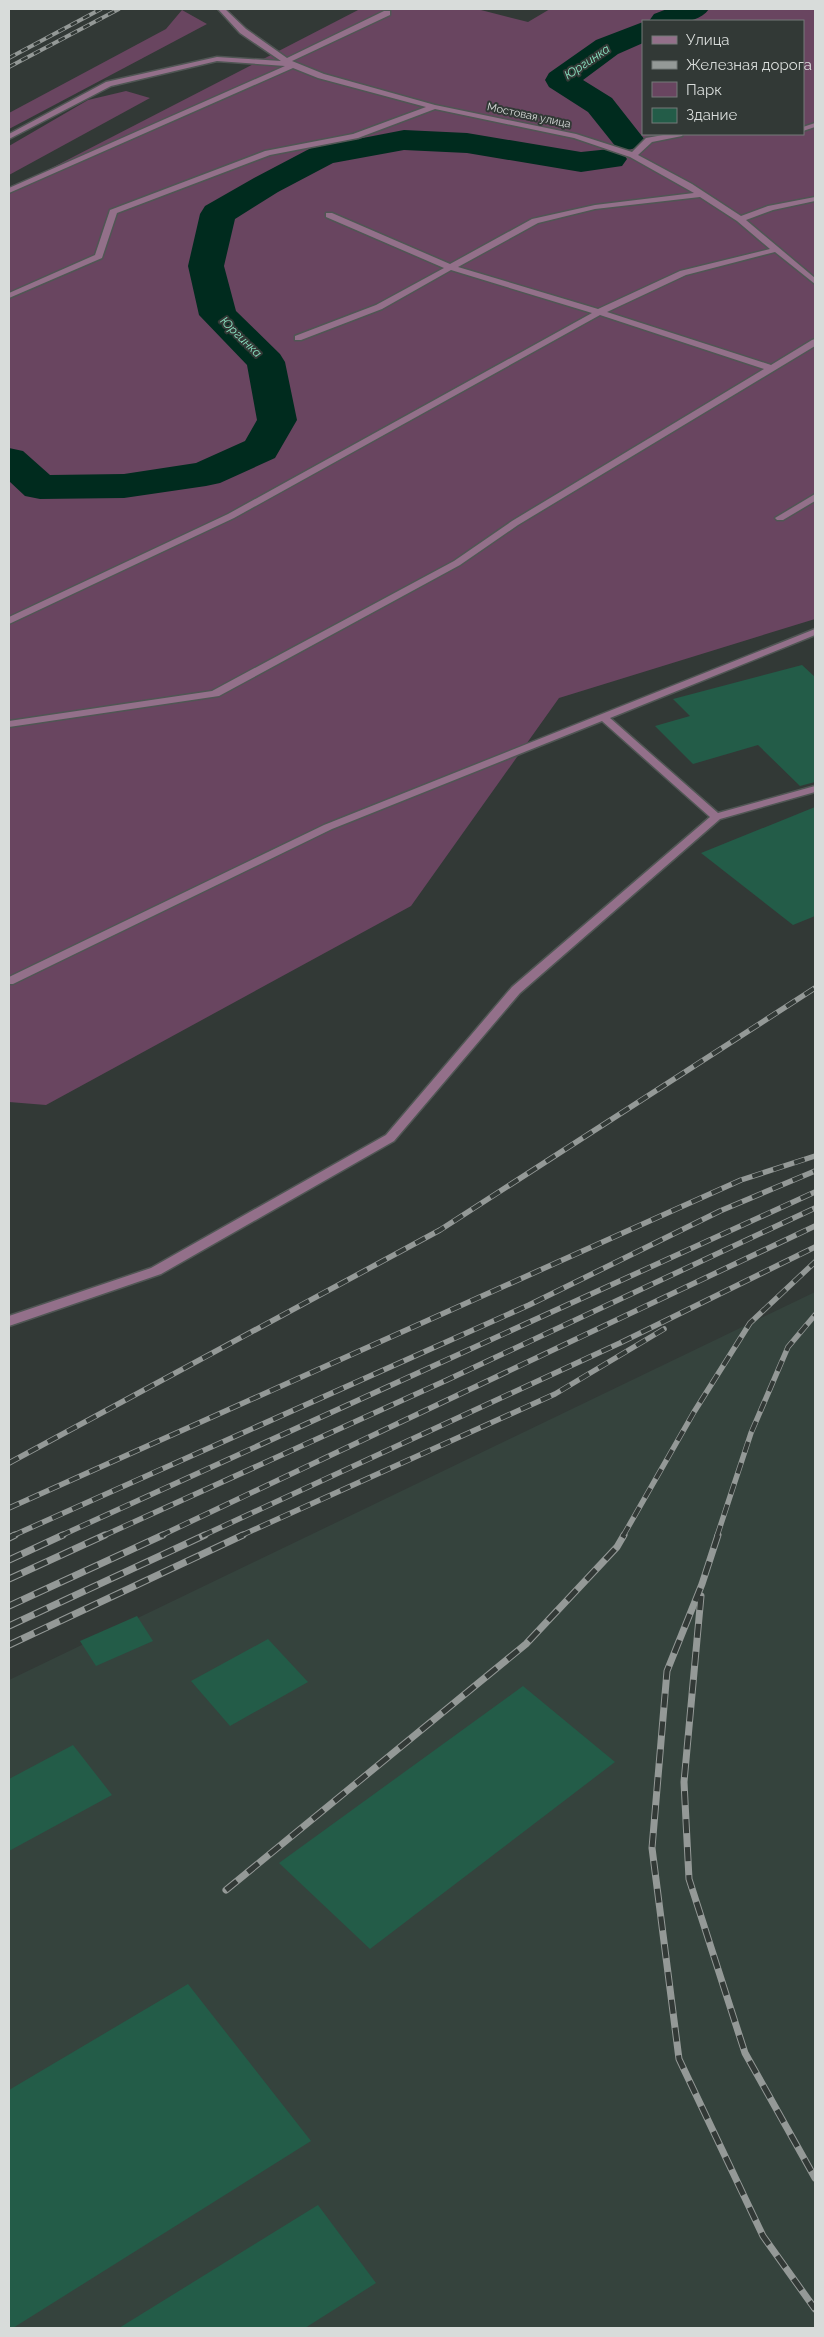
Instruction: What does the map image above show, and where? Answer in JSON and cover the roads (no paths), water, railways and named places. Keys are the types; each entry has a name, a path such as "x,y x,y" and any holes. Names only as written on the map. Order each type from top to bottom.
{"street":[{"name":"Мостовая улица","path":"221,9 243,31 290,63 322,76 434,107 576,136 633,155 740,218 815,282"},
{"path":"9,191 290,63 387,13"},
{"path":"9,137 109,84 216,59 290,63"},
{"path":"9,296 99,256 113,212 268,153 355,136 434,107"},
{"path":"633,155 649,140 674,135"},
{"path":"298,338 379,306 536,221 595,207 702,194"},
{"path":"740,218 771,208 815,199"},
{"path":"329,215 452,268 599,312 771,368"},
{"path":"9,621 231,516 599,312 683,273 778,249"},
{"path":"9,724 215,694 458,564 515,524 815,342"},
{"path":"780,518 815,497"},
{"path":"9,980 328,827 815,632"},
{"path":"603,717 716,817"},
{"path":"10,1322 156,1271 390,1138 516,990 716,817 815,789"}],"waterway":[{"name":"Юргинка","path":"667,20 693,9"},
{"name":"Юргинка","path":"628,140 600,105 561,80 607,47 642,31"},
{"name":"Юргинка","path":"9,460 40,487 124,486 206,474 261,449 277,420 266,362 218,315 206,266 218,214 266,185 323,155 404,140 467,143 581,162 610,159"}],"railway":[{"path":"9,58 101,9"},
{"path":"9,67 119,9"},
{"path":"9,1463 440,1230 815,988"},
{"path":"9,1508 741,1180 815,1156"},
{"path":"12,1536 529,1305 720,1211 815,1171"},
{"path":"60,1536 815,1192"},
{"path":"103,1536 447,1380 815,1208"},
{"path":"160,1536 815,1226"},
{"path":"202,1536 620,1343 815,1247"},
{"path":"623,1536 694,1412 750,1323 815,1262"},
{"path":"717,1536 751,1433 788,1347 815,1315"},
{"path":"240,1536 555,1394 664,1329"},
{"path":"9,1538 15,1535"},
{"path":"9,1560 63,1535"},
{"path":"9,1579 105,1535"},
{"path":"9,1606 163,1535"},
{"path":"9,1626 205,1535"},
{"path":"9,1645 243,1535"},
{"path":"226,1890 526,1644 617,1547 624,1535"},
{"path":"718,1535 702,1584 667,1671 652,1848 679,2059 763,2236 815,2309"},
{"path":"701,1596 684,1782 689,1879 745,2053 815,2178"}]}
